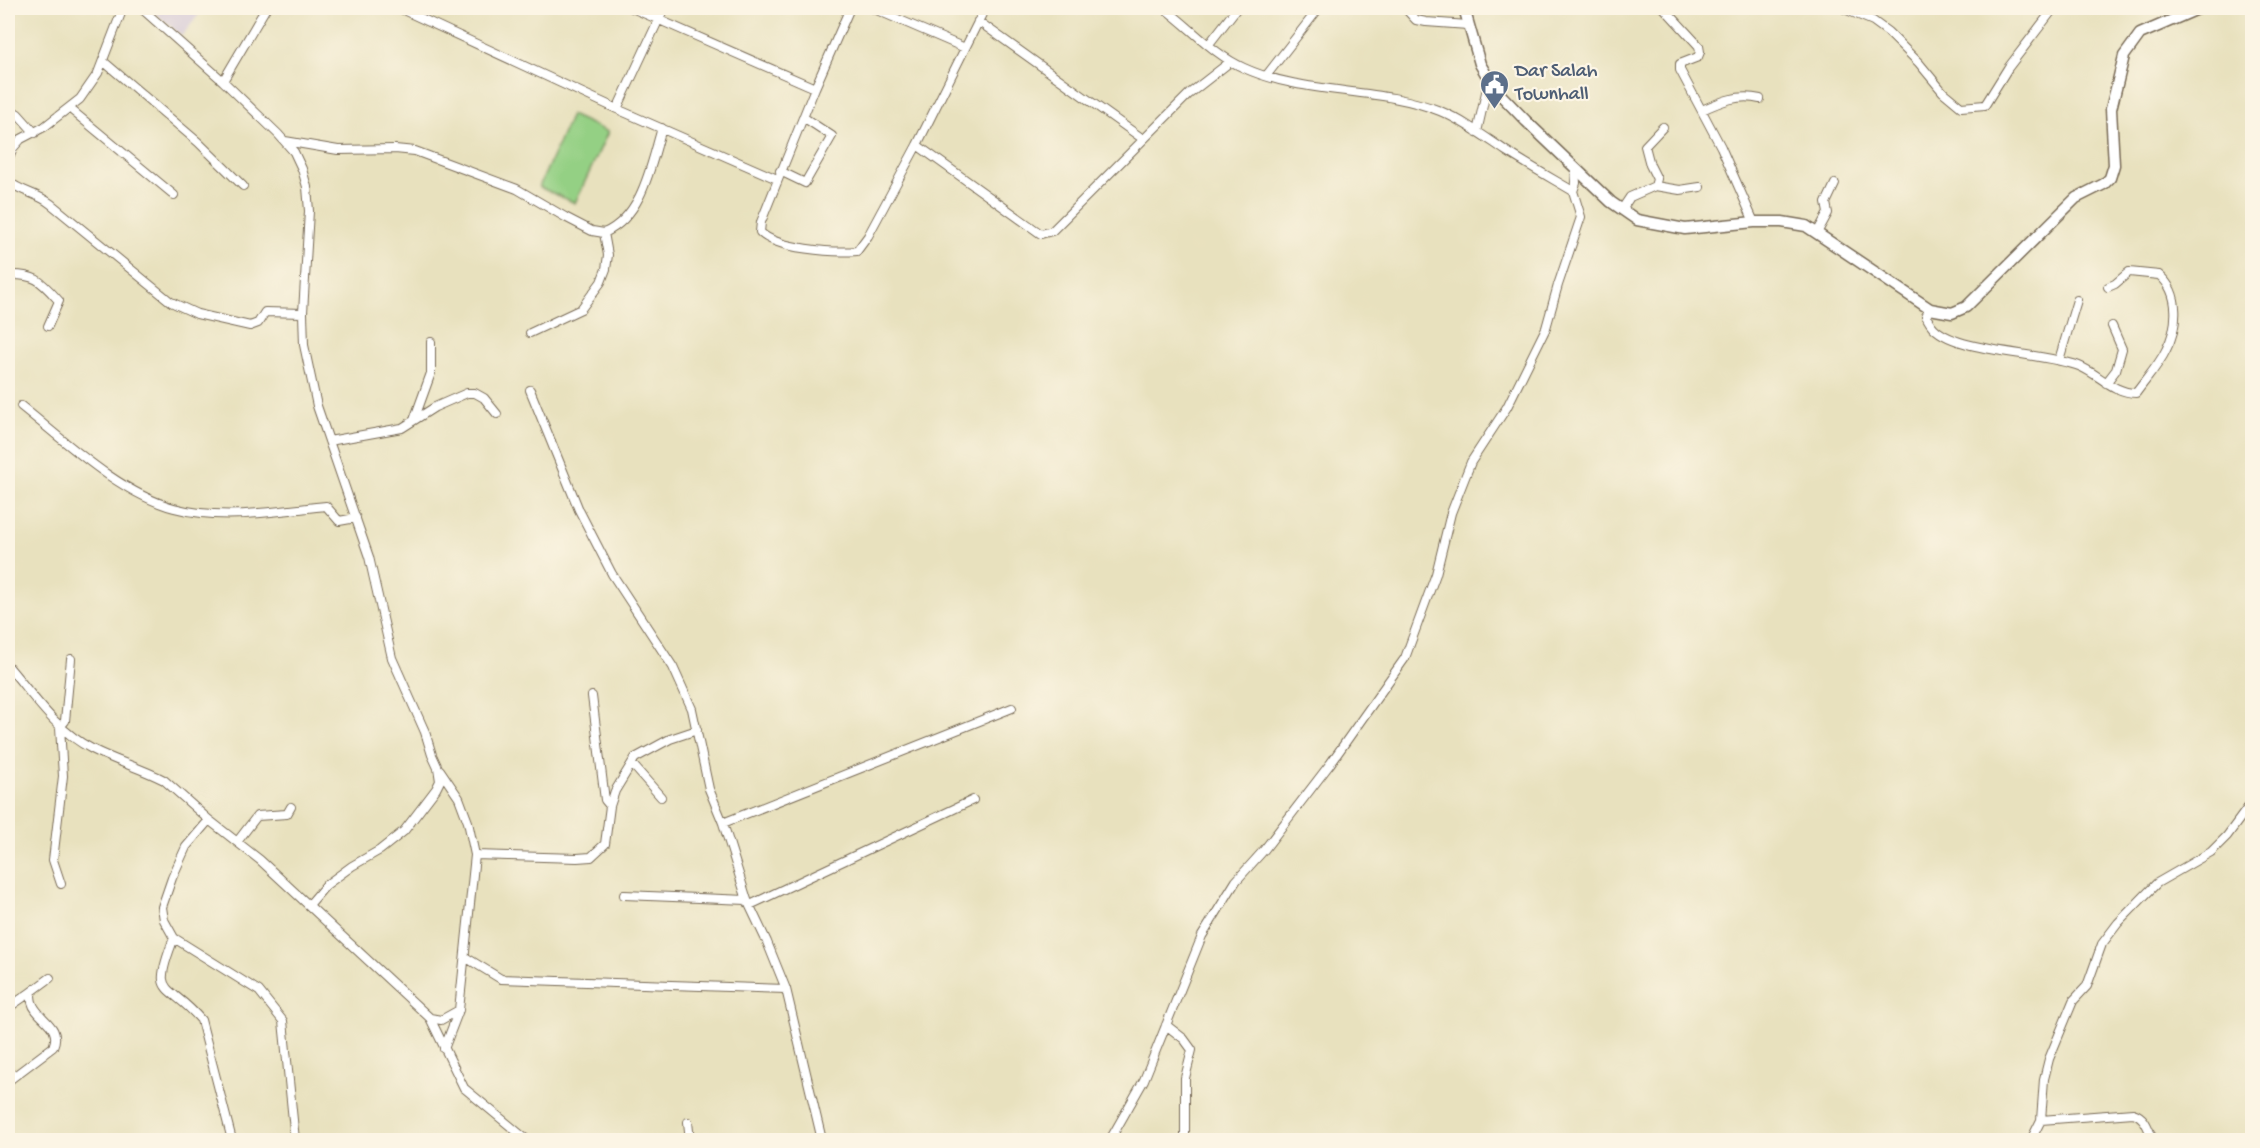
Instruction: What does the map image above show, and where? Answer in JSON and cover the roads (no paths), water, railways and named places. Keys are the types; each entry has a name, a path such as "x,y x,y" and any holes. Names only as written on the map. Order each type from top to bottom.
{"street":[{"path":"8,159 13,148 21,140 35,133 69,108 90,86 103,60 123,8"},
{"path":"141,8 223,81 284,141 294,152 302,169 307,187 309,211 303,313 304,345 317,406 374,576 390,651 438,768 459,798 475,855 459,1010 444,1049"},
{"path":"223,81 267,8"},
{"path":"399,8 617,109 778,176 805,183 832,136 802,117"},
{"path":"632,8 815,88"},
{"path":"617,109 664,8"},
{"path":"850,8 802,117 761,222 760,232 766,238 810,250 840,253 857,251 868,237 985,8"},
{"path":"873,8 964,48"},
{"path":"1164,8 1230,62 1266,76 1314,87 1415,103 1441,112 1573,191"},
{"path":"1209,44 1237,8"},
{"path":"1266,76 1319,8"},
{"path":"1405,8 1416,20 1468,25"},
{"path":"1464,8 1480,64 1494,88 1575,168 1637,220 1685,229 1754,222 1806,226 1930,309 1952,313 1966,307 2076,198 2104,184 2110,178 2114,165 2111,109 2124,56 2140,34 2200,8"},
{"path":"1664,8 1699,46 1698,57 1680,64 1680,70 1721,147 1754,222"},
{"path":"1842,8 1873,21 1888,32 1955,104 1962,107 1974,107 1985,105 2008,68 2054,8"},
{"path":"978,21 1143,139"},
{"path":"103,60 198,142 243,186"},
{"path":"916,146 1041,234 1052,231 1189,94 1230,62"},
{"path":"1477,132 1489,79"},
{"path":"1702,110 1733,98 1760,99"},
{"path":"8,108 18,114 35,133"},
{"path":"69,108 174,195"},
{"path":"1655,186 1657,179 1645,146 1663,127"},
{"path":"284,141 338,150 395,148 415,151 517,189 565,218 592,231 604,233 620,224 630,214 639,198 662,128"},
{"path":"1110,1140 1144,1080 1202,936 1236,882 1264,850 1330,764 1405,658 1436,574 1451,513 1471,462 1508,407 1546,328 1581,217 1573,191 1576,183 1575,168"},
{"path":"8,181 17,188 39,195 171,302 197,314 250,326 258,323 265,312 303,313"},
{"path":"1816,233 1828,213 1826,203 1835,184"},
{"path":"1622,209 1630,197 1655,186 1680,190 1700,187"},
{"path":"530,333 581,309 601,282 608,255 604,233"},
{"path":"1930,309 1926,316 1934,328 1960,342 2060,360 2082,367 2120,391 2136,393 2167,350 2174,326 2176,303 2171,290 2159,275 2129,272 2108,287"},
{"path":"8,274 29,275 38,279 59,301 48,326"},
{"path":"2060,360 2077,300"},
{"path":"2106,383 2116,370 2121,357 2121,344 2112,326"},
{"path":"414,420 431,373 431,342"},
{"path":"530,390 579,510 612,574 684,687 697,730 709,789 723,823 748,903 786,989 822,1140"},
{"path":"329,441 402,428 456,398 475,393 484,398 496,414"},
{"path":"21,406 114,477 149,498 173,508 222,514 326,506 339,521 356,518"},
{"path":"61,884 53,860 63,776 60,727 65,721 71,659"},
{"path":"8,666 60,727 92,749 139,767 164,780 309,905 430,1018 464,1088 527,1140"},
{"path":"592,696 605,800 610,806"},
{"path":"723,823 1012,708"},
{"path":"475,855 591,857 605,844 610,806 635,758 670,739 697,730"},
{"path":"632,764 661,797"},
{"path":"309,905 326,885 352,866 380,850 404,831 436,789 440,781 438,768"},
{"path":"624,895 748,903 973,800"},
{"path":"237,842 257,816 287,813 291,807"},
{"path":"2031,1140 2041,1120 2044,1079 2049,1059 2073,1001 2086,986 2102,944 2118,923 2157,883 2211,852 2251,809"},
{"path":"209,820 186,847 172,878 162,907 164,920 174,938 259,991 283,1021 296,1140"},
{"path":"174,938 163,967 162,982 169,993 192,1010 201,1020 232,1140"},
{"path":"465,957 501,979 786,989"},
{"path":"8,1008 50,978"},
{"path":"8,1082 53,1047 56,1041 54,1030 34,1007 31,992"},
{"path":"430,1018 441,1020 459,1010"},
{"path":"1166,1025 1184,1039 1192,1050 1185,1078 1185,1140"},
{"path":"2041,1120 2133,1113 2141,1116 2146,1122 2153,1140"},
{"path":"688,1122 690,1140"}],"place":[{"name":"Dar Salah Townhall","path":"1494,110"}]}
